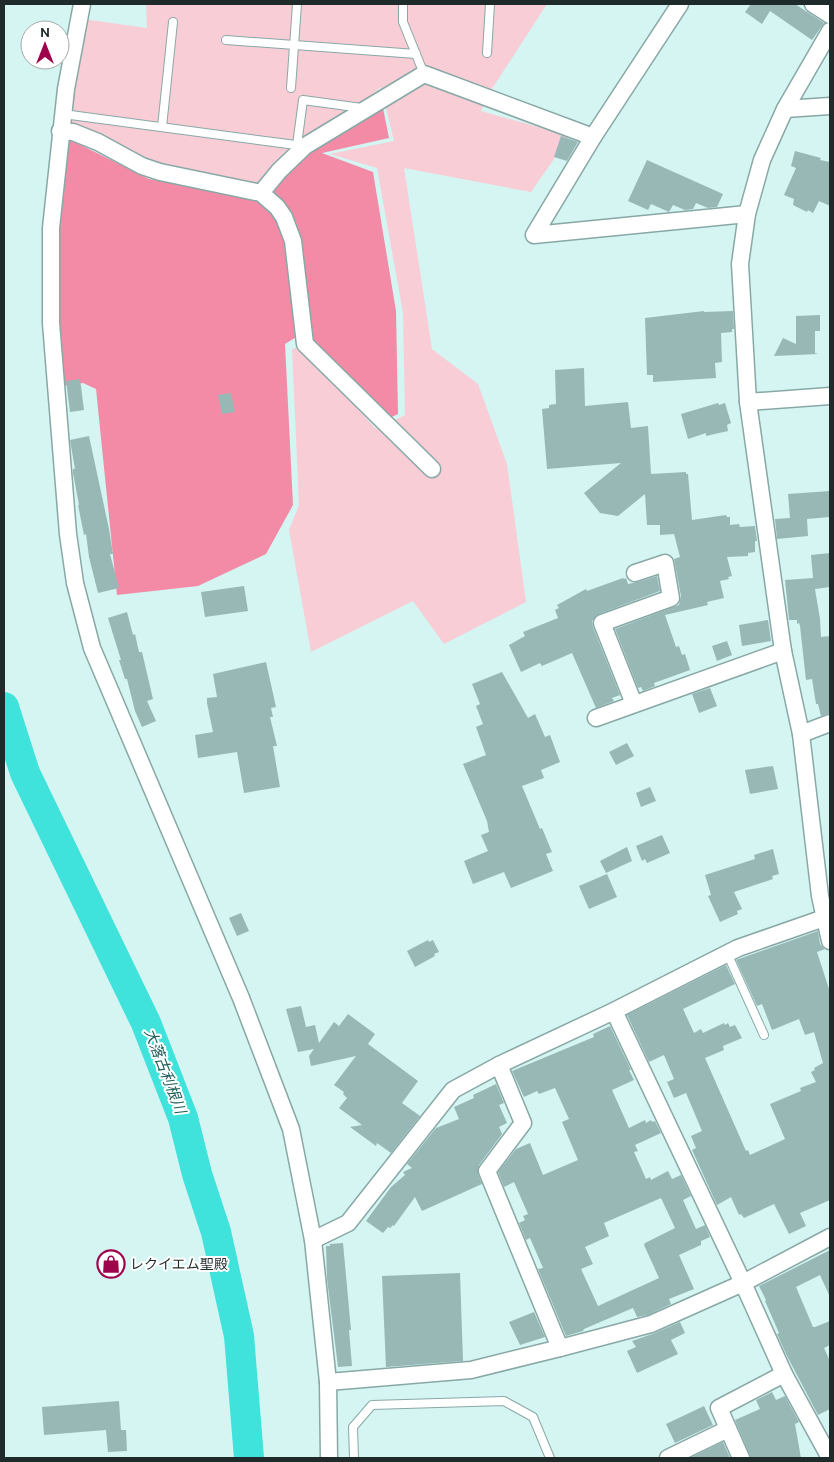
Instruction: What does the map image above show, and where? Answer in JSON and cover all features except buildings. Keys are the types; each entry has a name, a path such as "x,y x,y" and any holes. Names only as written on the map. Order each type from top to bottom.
{"street":[{"path":"82,4 60,131 51,228 51,323 68,534 75,583 92,648 241,998 291,1130 312,1240 328,1382 329,1458"},
{"path":"680,4 593,137 534,235 747,214"},
{"path":"813,4 830,15"},
{"path":"830,31 785,109 762,160 747,214 740,264 748,402 783,650 801,734 820,896 830,940"},
{"path":"261,193 301,145 367,109 424,74 593,137"},
{"path":"785,109 830,106"},
{"path":"60,131 73,132 98,142 142,166 160,172 261,193 278,207 284,216 293,241 305,344 432,469"},
{"path":"748,402 830,396"},
{"path":"634,704 602,623 671,598 666,563 635,573"},
{"path":"596,718 783,650"},
{"path":"801,734 830,723"},
{"path":"312,1240 348,1223 453,1090 499,1065 614,1011 727,953 824,918"},
{"path":"614,1011 784,1374 830,1458"},
{"path":"499,1065 523,1123 487,1171 560,1348"},
{"path":"328,1382 471,1370 651,1324 742,1283 830,1237"},
{"path":"741,1458 719,1408 784,1374"},
{"path":"668,1458 728,1429"}],"lane":[{"path":"291,88 297,4"},
{"path":"403,4 404,22 424,74"},
{"path":"487,53 490,4"},
{"path":"162,127 173,22"},
{"path":"226,40 416,54"},
{"path":"63,114 301,145 304,100 367,109"},
{"path":"727,953 764,1035"},
{"path":"354,1458 353,1427 372,1405 504,1402 533,1417 550,1458"}],"shaded area":[{"path":"146,4 547,4 488,95 481,111 570,136 531,192 404,168 432,349 478,384 507,464 526,602 444,644 413,601 311,652 289,530 299,505 292,350 300,344 376,429 405,415 403,313 377,168 330,154 394,141 381,87 254,196 151,177 66,135 83,19 147,28"},
{"path":"380,93 389,138 322,153 373,172 396,311 398,414 381,422 301,334 285,344 293,505 266,554 198,586 117,595 96,389 83,383 62,386 58,323 56,220 65,137 149,179 254,198"}],"waterway":[{"name":"大落古利根川","path":"4,707 25,773 146,1023 183,1118 197,1174 216,1232 239,1336 249,1458"}],"place":[{"name":"レクイエム聖殿","path":"111,1264"}]}
